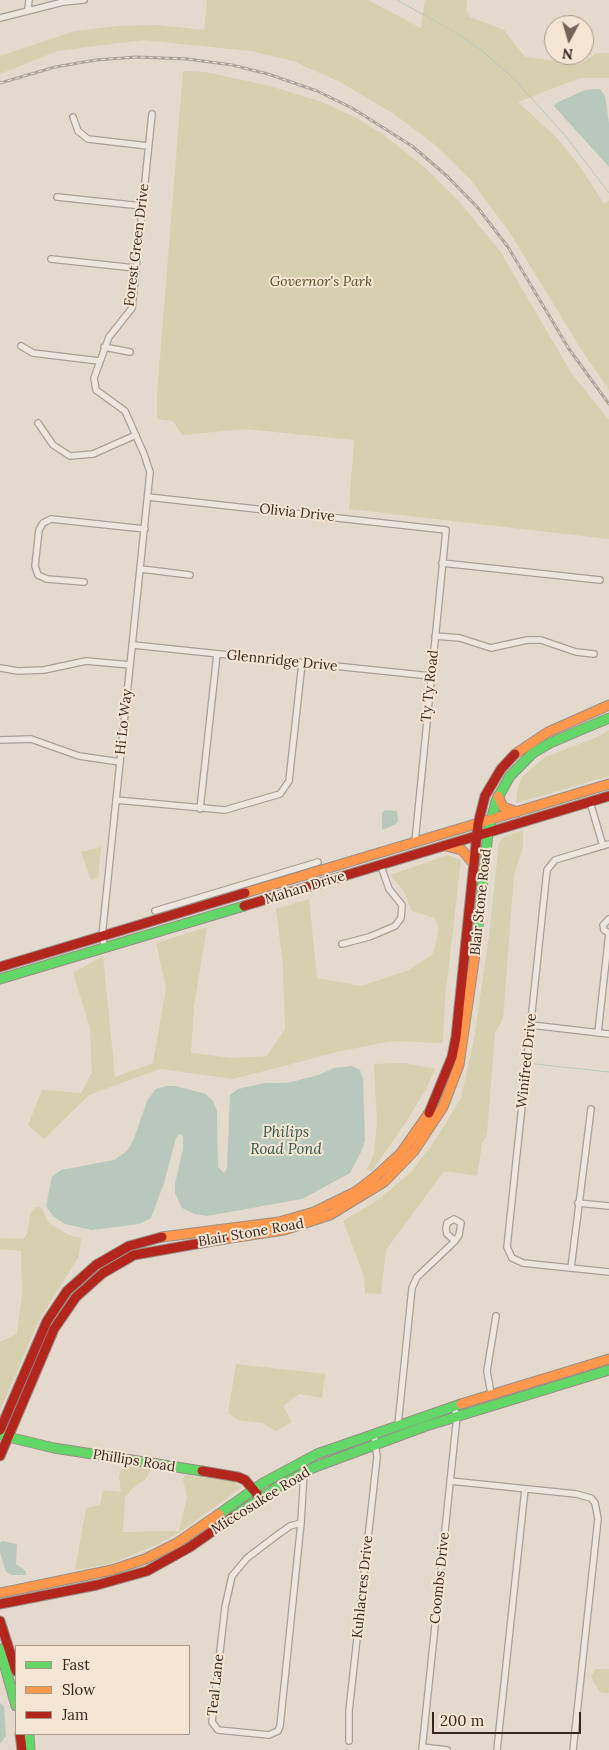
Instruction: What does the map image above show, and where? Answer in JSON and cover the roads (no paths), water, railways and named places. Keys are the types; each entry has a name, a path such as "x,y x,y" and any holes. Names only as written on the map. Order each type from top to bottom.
{"main road":[{"name":"Blair Stone Road","path":"0,1430 47,1321 67,1291 96,1265 129,1246 144,1241 166,1236 279,1222 314,1212 354,1192 376,1176 401,1153 432,1109 452,1058 458,1021 476,836 483,804 493,781 518,751 548,732 608,708"},
{"name":"Blair Stone Road","path":"0,1456 4,1436 54,1329 76,1297 103,1273 134,1255 150,1251 284,1230 311,1223 330,1215 369,1193 384,1182 414,1151 443,1106 460,1059 472,982 488,833 498,796 510,776 522,763 550,744 609,718"},
{"path":"518,751 522,763"},
{"name":"Mahan Drive","path":"4,965 102,936 264,882 415,842 609,784"},
{"path":"498,796 503,807 517,812"},
{"name":"Mahan Drive","path":"0,979 609,796"},
{"path":"444,846 462,850 473,863"},
{"path":"4,965 14,975"},
{"name":"Miccosukee Road","path":"0,1593 112,1570 162,1552 254,1490 301,1462 374,1433 453,1406 609,1359"},
{"name":"Miccosukee Road","path":"0,1604 115,1581 147,1571 175,1557 260,1498 305,1472 376,1444 457,1416 609,1370"},
{"name":"Phillips Road","path":"4,1436 54,1448 238,1477 244,1480 260,1498"},
{"path":"112,1570 115,1581"},
{"path":"0,1621 15,1668"},
{"path":"0,1649 15,1702"},
{"path":"20,1735 22,1750"},
{"path":"29,1735 30,1750"}],"street":[{"path":"28,10 29,0"},
{"path":"0,18 28,10 84,0"},
{"name":"Forest Green Drive","path":"148,497 150,472 136,435 122,407 96,390 94,378 109,337 130,312 152,114"},
{"path":"73,117 78,131 88,139 148,146"},
{"path":"57,197 142,206"},
{"path":"51,259 135,268"},
{"path":"21,346 33,353 99,361"},
{"path":"104,347 130,352"},
{"path":"38,423 53,445 70,456 93,454 136,435"},
{"name":"Hi Lo Way","path":"105,948 102,936 148,497"},
{"name":"Olivia Drive","path":"148,497 446,530"},
{"path":"84,582 47,579 38,575 35,566 39,530 43,523 51,519 145,529"},
{"name":"Ty Ty Road","path":"415,842 446,530"},
{"path":"442,563 600,580"},
{"path":"141,569 190,575"},
{"path":"435,636 460,638 491,648 527,640 541,640 576,652 594,654"},
{"name":"Glennridge Drive","path":"133,644 431,676"},
{"path":"200,809 217,654"},
{"path":"0,668 18,671 44,670 86,661 130,666"},
{"path":"116,800 225,810 274,797 283,792 289,781 302,663"},
{"path":"1,740 31,739 79,756 120,762"},
{"path":"590,802 606,845"},
{"name":"Winifred Drive","path":"571,1268 523,1263 512,1258 507,1246 547,870 554,860 606,845"},
{"path":"268,899 264,882 318,862"},
{"path":"342,944 369,938 394,926 401,918 402,904 389,889 381,866"},
{"path":"155,911 210,899 216,915"},
{"path":"598,1033 609,933 604,930 603,925 609,919"},
{"path":"531,1025 609,1034"},
{"path":"591,1109 571,1268 609,1272"},
{"path":"578,1202 609,1206"},
{"path":"398,1425 412,1288 421,1273 455,1241"},
{"path":"491,1394 487,1363 493,1340 496,1316"},
{"name":"Coombs Drive","path":"422,1749 457,1416 453,1406"},
{"name":"Kuhlacres Drive","path":"349,1741 350,1711 377,1457 374,1433"},
{"name":"Teal Lane","path":"301,1462 305,1472 301,1523 278,1731 273,1734 263,1735 218,1730 213,1726 212,1722 225,1607 232,1576 247,1558 290,1526 301,1523"},
{"path":"450,1481 576,1494 591,1498 595,1503 598,1519 573,1750"},
{"path":"497,1750 525,1489"},
{"path":"422,1749 447,1750"}],"water":[{"path":"600,89 605,96 609,123 609,167 554,106 556,103 585,90"},
{"path":"385,810 397,811 398,821 396,824 382,830 382,813"},
{"name":"Philips Road Pond","path":"352,1066 360,1070 363,1079 365,1141 361,1152 350,1173 302,1199 207,1216 195,1214 182,1208 175,1193 175,1184 183,1149 183,1136 180,1134 176,1138 164,1183 151,1218 139,1224 92,1230 65,1224 53,1216 46,1206 52,1177 61,1170 114,1160 127,1151 134,1139 147,1101 156,1089 176,1086 206,1094 213,1101 217,1111 218,1167 224,1173 227,1168 230,1095 238,1089 265,1083 287,1083 319,1075 334,1068"},
{"path":"2,1541 17,1544 16,1564 26,1571 26,1575 12,1575 6,1572 0,1552 0,1543"},
{"path":"0,1703 4,1706 6,1736 0,1744"}],"waterway":[{"path":"397,0 455,32 480,49 512,77 564,134 609,193"},
{"path":"535,1064 609,1072"}],"railway":[{"path":"0,83 55,67 96,60 137,57 188,59 232,65 268,74 317,91 352,108 412,146 447,176 478,208 508,247 569,349 609,404"}],"park label":[{"name":"Governor's Park","path":"321,282"}]}
